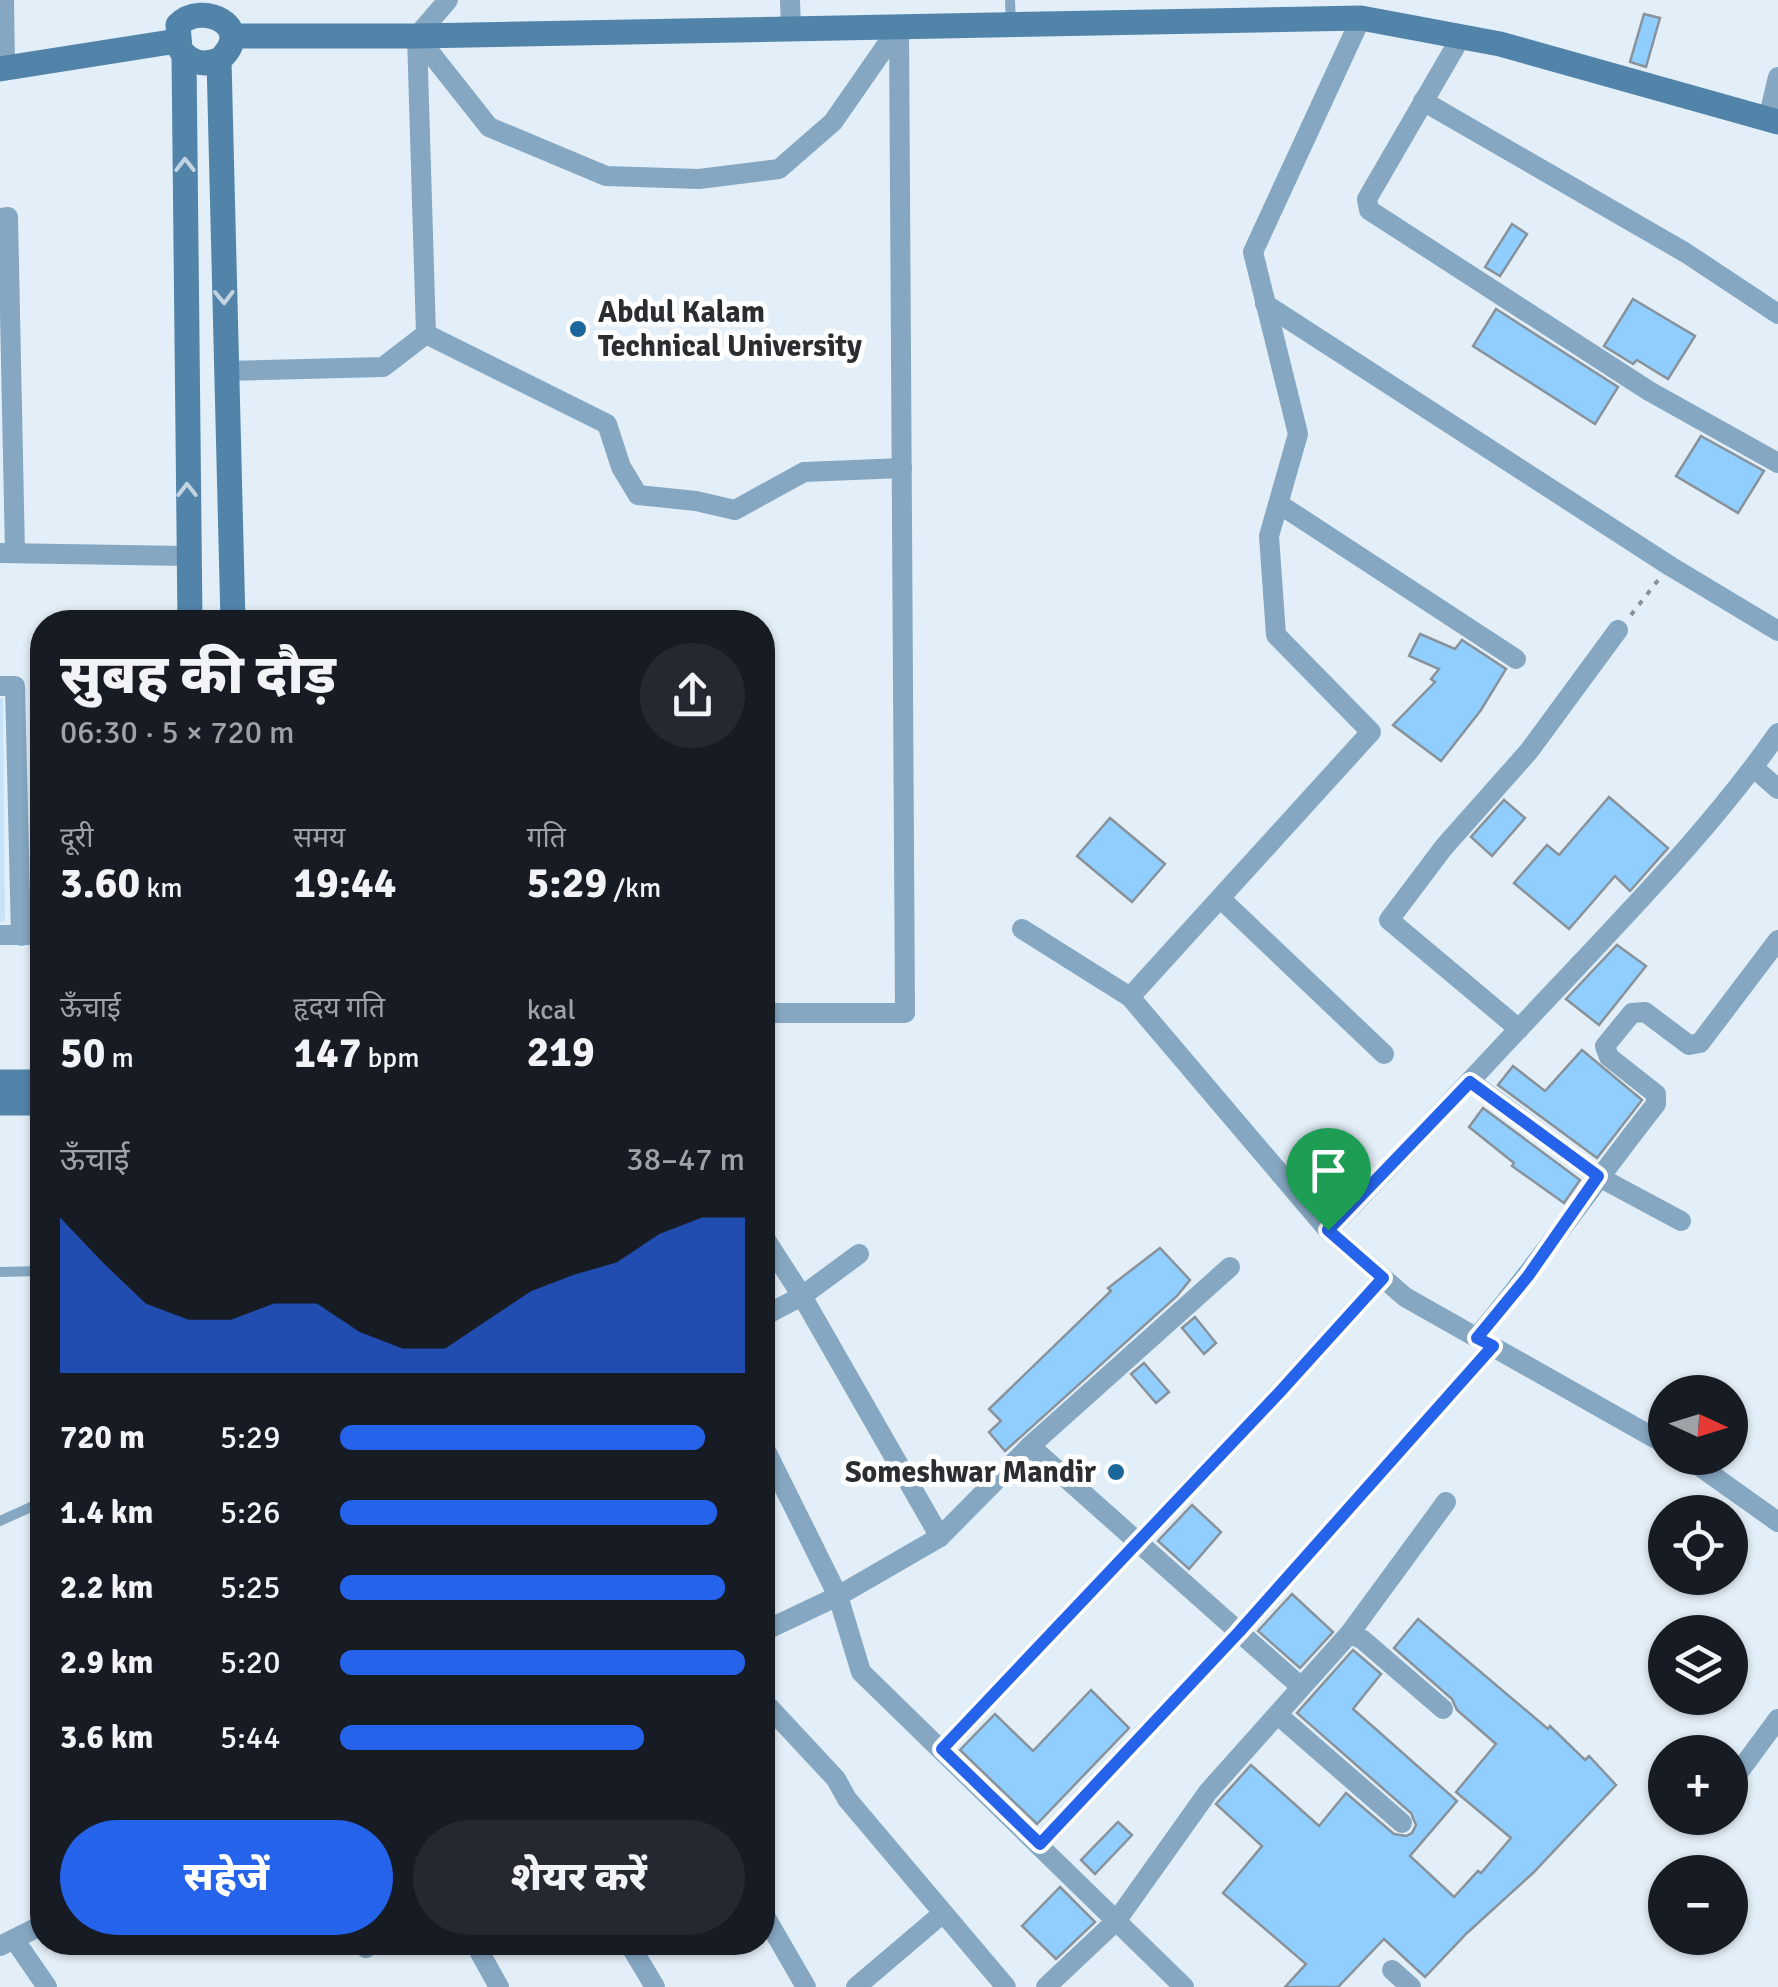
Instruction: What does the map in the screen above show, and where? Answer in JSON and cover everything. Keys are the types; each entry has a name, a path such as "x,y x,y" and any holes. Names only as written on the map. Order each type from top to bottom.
{"street":[{"path":"4,0 3,68 179,30"},
{"path":"426,334 417,36 448,0"},
{"path":"790,0 791,30"},
{"path":"179,30 201,64 220,60 233,36 220,6 196,9 182,18 179,30 190,610"},
{"path":"233,36 899,27 1010,12 1361,18 1500,44 1773,120 1778,77"},
{"path":"1130,997 1371,732 1276,635 1270,536 1298,434 1253,252 1361,18"},
{"path":"417,36 489,127 606,176 699,179 780,169 833,122 899,27"},
{"path":"775,1013 905,1013 899,27"},
{"path":"1461,37 1366,200 1370,210 1649,390 1778,463"},
{"path":"220,60 233,610"},
{"path":"1423,101 1686,254 1778,314"},
{"path":"0,218 8,217 8,553 188,556"},
{"path":"1266,304 1670,566 1778,631"},
{"path":"426,334 607,424 621,467 638,495 736,510 804,472 902,468"},
{"path":"225,371 383,367 426,334"},
{"path":"1278,504 1516,658"},
{"path":"1519,1029 1389,920 1444,847 1529,750 1618,630"},
{"path":"0,686 15,686 21,935"},
{"path":"1328,1230 1641,898 1754,768 1778,733"},
{"path":"1754,768 1778,789"},
{"path":"1220,899 1384,1054"},
{"path":"1022,929 1130,997 1328,1230 1405,1297 1648,1434"},
{"path":"1040,1844 1239,1632 1485,1342 1598,1176 1656,1104 1656,1094 1609,1057 1606,1046 1632,1013 1645,1012 1690,1045 1700,1043 1778,940"},
{"path":"0,1082 30,1082"},
{"path":"1470,1082 1598,1176 1681,1221"},
{"path":"0,1103 30,1103"},
{"path":"775,1254 940,1536"},
{"path":"775,1310 802,1296 858,1254"},
{"path":"775,1626 920,1552 1030,1446 1230,1267"},
{"path":"942,1749 1383,1278"},
{"path":"1030,1446 1300,1686"},
{"path":"775,1470 838,1596 861,1672 1184,1987"},
{"path":"1712,1475 1778,1522"},
{"path":"1046,1987 1117,1920 1208,1792 1350,1633 1446,1502"},
{"path":"1350,1633 1443,1709"},
{"path":"775,1713 836,1779 847,1798 1006,1987"},
{"path":"1278,1715 1402,1823"},
{"path":"1748,1760 1778,1719"},
{"path":"856,1987 942,1914"},
{"path":"30,1931 7,1942 47,1987"},
{"path":"775,1933 806,1987"},
{"path":"481,1955 499,1987"},
{"path":"636,1955 655,1987"},
{"path":"1392,1970 1411,1987"}],"lane":[{"path":"0,1272 30,1271"},
{"path":"0,1521 30,1507"}],"path":[{"path":"1618,630 1670,566"}],"shaded area":[{"path":"3,698 5,922 0,922"}],"building":[{"path":"1644,14 1660,18 1646,67 1630,62"},
{"path":"1512,224 1527,234 1500,276 1485,267"},
{"path":"1633,299 1695,336 1668,379 1604,346"},
{"path":"1496,309 1618,387 1595,424 1473,346"},
{"path":"1701,436 1764,471 1738,513 1676,476"},
{"path":"1420,634 1455,649 1462,640 1506,669 1481,710 1441,761 1393,725 1435,682 1431,679 1439,669 1409,656"},
{"path":"1609,797 1668,848 1630,891 1615,876 1569,929 1514,883 1547,845 1559,855"},
{"path":"1504,800 1525,818 1492,856 1471,837"},
{"path":"1110,818 1165,864 1132,902 1077,856"},
{"path":"1617,945 1646,966 1599,1025 1566,999"},
{"path":"1582,1050 1642,1100 1597,1158 1498,1085 1513,1066 1545,1091"},
{"path":"1483,1108 1580,1180 1564,1203 1512,1166 1514,1163 1469,1127"},
{"path":"1160,1248 1190,1280 1005,1451 989,1432 1001,1421 989,1409 1111,1291 1108,1288"},
{"path":"1195,1317 1216,1343 1204,1354 1182,1328"},
{"path":"1144,1363 1169,1392 1156,1403 1131,1374"},
{"path":"1192,1505 1221,1532 1189,1569 1158,1541"},
{"path":"1292,1594 1333,1632 1300,1668 1258,1631"},
{"path":"1418,1619 1548,1729 1550,1726 1585,1760 1589,1756 1616,1785 1533,1873 1425,1977 1384,1939 1338,1987 1285,1987 1306,1964 1223,1893 1262,1846 1216,1804 1251,1765 1319,1826 1346,1793 1394,1834 1412,1833 1416,1825 1411,1813 1297,1713 1353,1650 1381,1674 1353,1709 1457,1801 1410,1856 1454,1897 1511,1838 1456,1792 1496,1744 1394,1648"},
{"path":"1091,1690 1129,1728 1037,1824 960,1750 995,1714 1033,1751"},
{"path":"1118,1822 1132,1835 1095,1874 1081,1860"},
{"path":"1060,1887 1095,1922 1056,1959 1022,1926"}],"place":[{"name":"Abdul Kalam Technical University","path":"578,329"},
{"name":"Someshwar Mandir","path":"1116,1472"}],"route":[{"path":"1470,1082 1598,1176 1528,1276 1477,1338 1493,1346 1239,1632 1040,1844 942,1749 1383,1278 1328,1230 1470,1082"}]}
